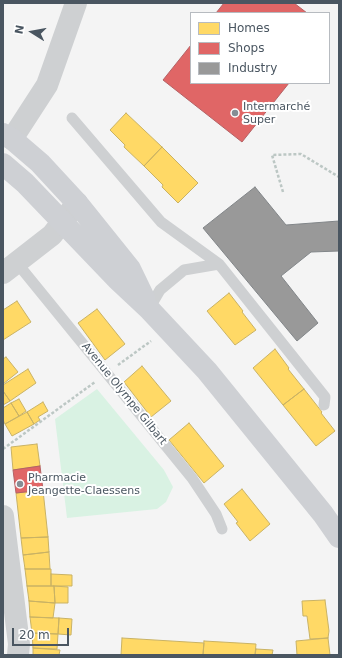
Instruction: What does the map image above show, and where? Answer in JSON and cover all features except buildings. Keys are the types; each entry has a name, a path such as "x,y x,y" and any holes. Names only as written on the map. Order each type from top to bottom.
{"street":[{"path":"76,3 47,85 8,137 40,163 77,203 130,269 149,309"},
{"path":"3,164 25,183 117,279 149,309 207,371 323,514 339,537"},
{"path":"10,268 52,235 77,203"},
{"path":"3,516 19,644 18,655"}],"lane":[{"path":"72,118 161,222 219,264 325,397 324,405"},
{"path":"149,309 160,290 184,270 219,264"},
{"name":"Avenue Olympe Gilbart","path":"10,268 107,373 192,478 216,514 222,529"}],"path":[{"path":"283,192 272,156 301,154 339,178"},
{"path":"3,449 148,343"}],"green space":[{"path":"97,389 164,470 173,487 166,502 157,509 67,518 55,419"}],"place":[{"name":"Intermarché Super","path":"235,113"},
{"name":"Pharmacie Jeangette-Claessens","path":"20,484"}]}
